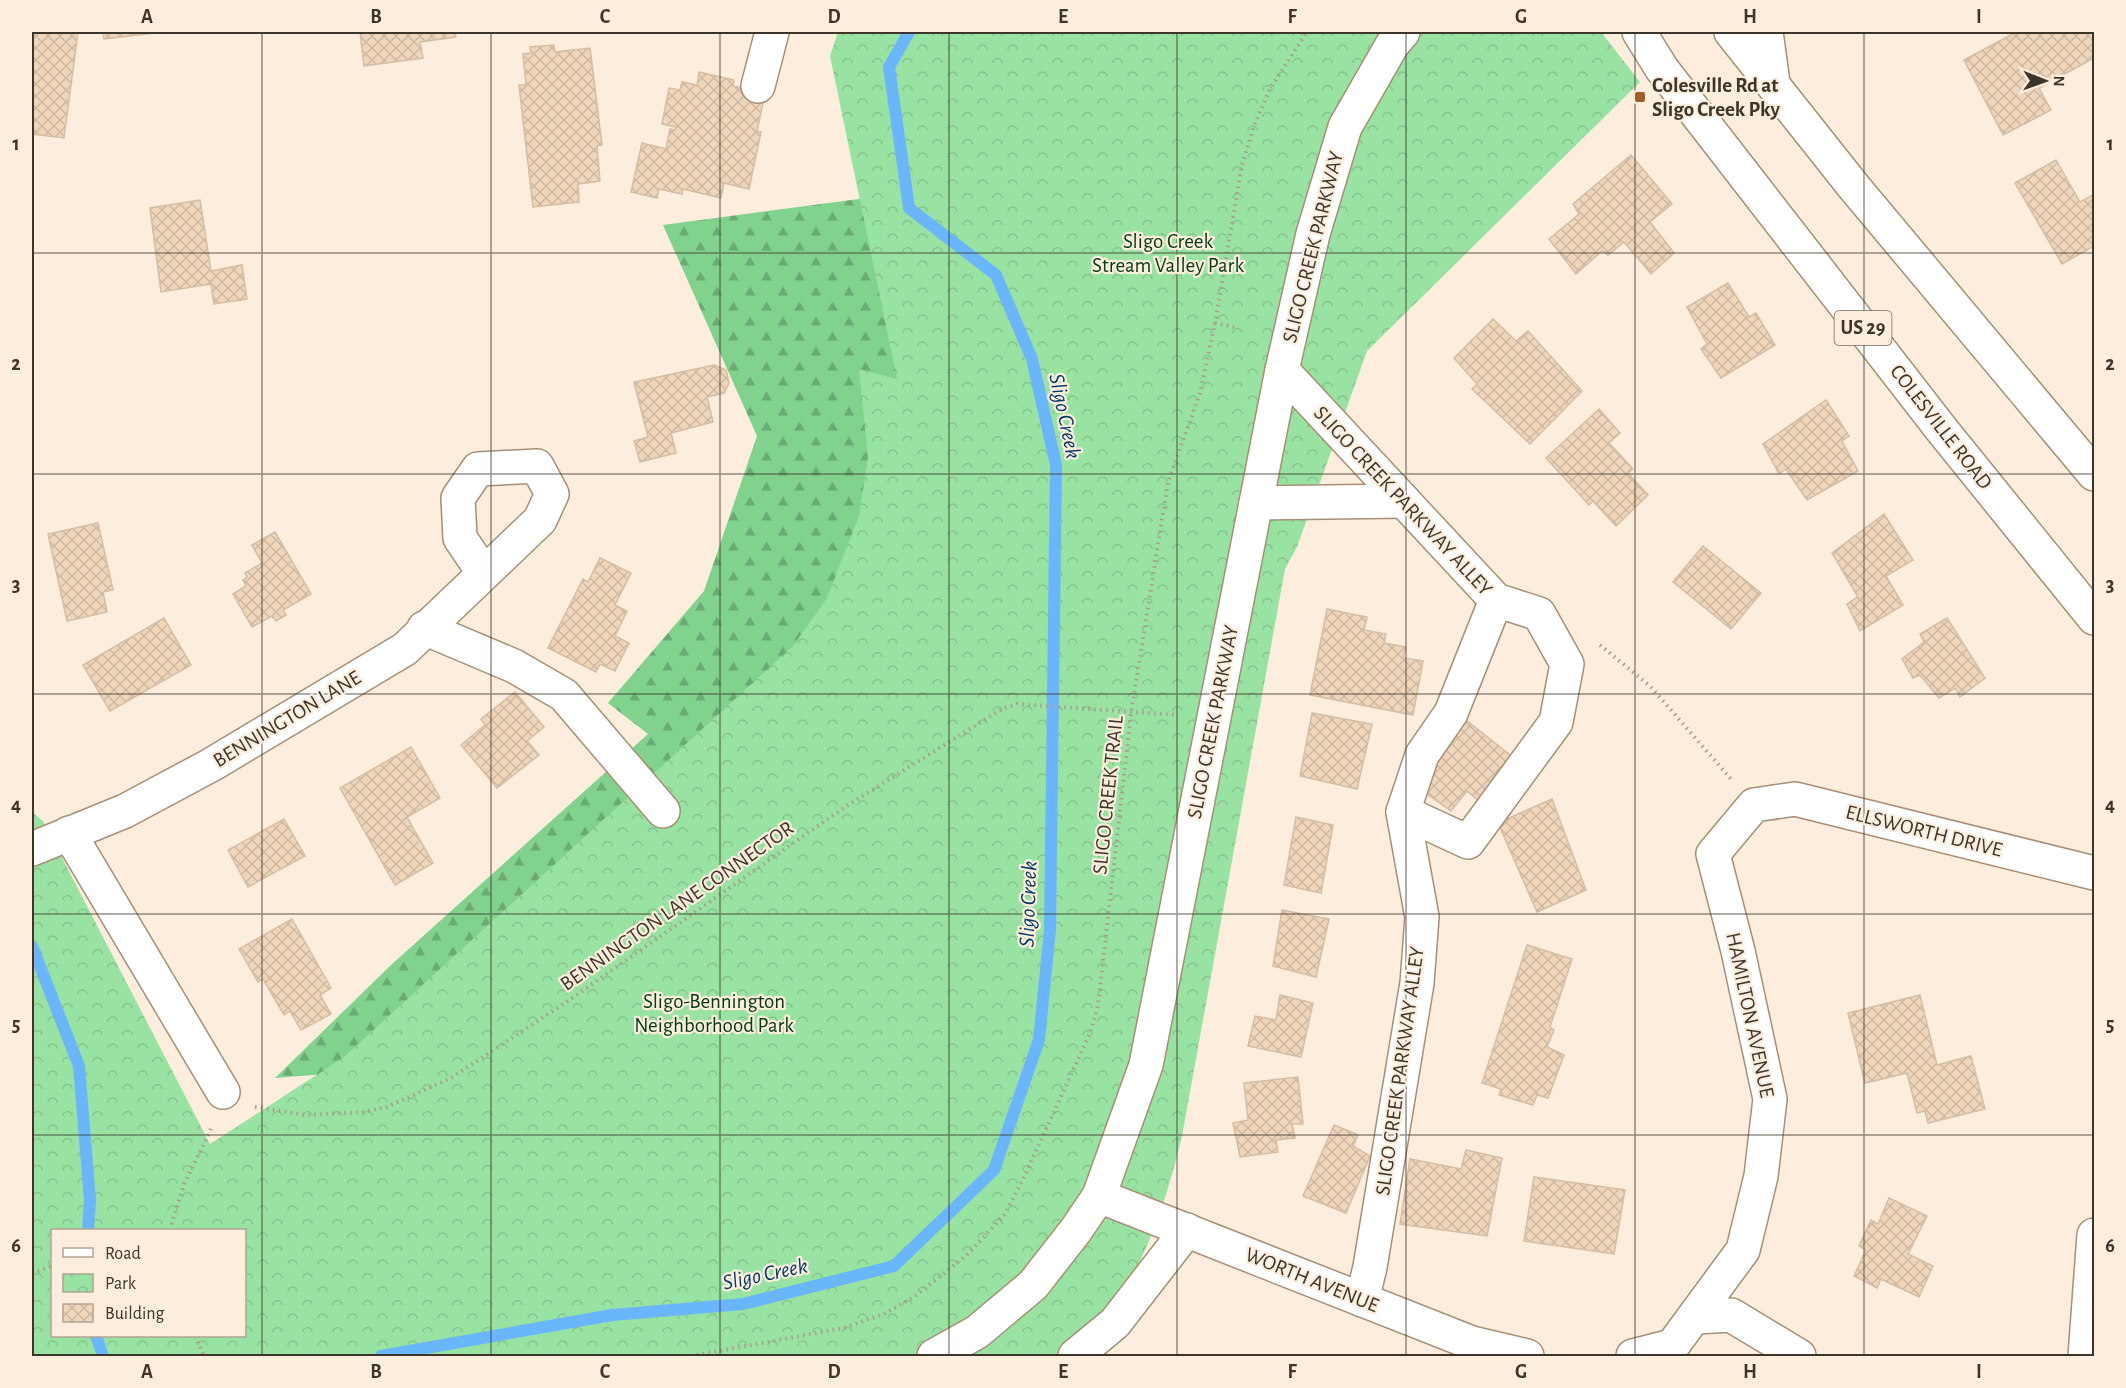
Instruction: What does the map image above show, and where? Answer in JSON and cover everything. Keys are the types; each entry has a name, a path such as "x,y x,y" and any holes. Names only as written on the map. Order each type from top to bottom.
{"main road":[{"path":"758,86 772,32"},
{"name":"SLIGO CREEK PARKWAY","path":"934,1356 977,1332 1033,1285 1099,1196 1146,1065 1282,370 1313,234 1345,127 1392,45 1404,32"},
{"name":"COLESVILLE ROAD","path":"1639,32 1662,69 1913,393 2094,618"},
{"path":"1731,32 2094,474"},
{"path":"1766,32 1773,85"},
{"name":"SLIGO CREEK PARKWAY ALLEY","path":"1282,370 1496,600 1451,713 1422,755 1403,812 1422,916 1417,983 1370,1267 1362,1300"},
{"path":"1256,503 1404,501"},
{"name":"BENNINGTON LANE","path":"32,849 125,811 211,765 405,649 483,572"},
{"path":"1403,812 1467,842 1556,722 1567,664 1539,614 1496,600"},
{"path":"424,628 514,666 564,695 663,811"},
{"name":"ELLSWORTH DRIVE","path":"1754,805 1795,799 2094,873"},
{"name":"HAMILTON AVENUE","path":"1668,1351 1696,1317 1743,1251 1761,1176 1770,1099 1738,951 1713,854 1754,805"},
{"path":"69,833 228,1100"},
{"name":"WORTH AVENUE","path":"1099,1196 1472,1343 1527,1356"},
{"path":"1075,1356 1115,1323 1187,1230"},
{"path":"2085,1356 2094,1235"},
{"path":"1696,1317 1731,1316 1799,1356"},
{"path":"1633,1356 1668,1351"}],"path":[{"name":"SLIGO CREEK TRAIL","path":"691,1356 844,1328 884,1314 938,1279 974,1248 1005,1214 1090,1034 1098,1006 1131,714 1168,482 1200,393 1215,323 1232,211 1254,126 1271,87 1307,32"},
{"path":"1215,323 1234,327"},
{"path":"1598,644 1650,686 1754,805"},
{"name":"BENNINGTON LANE CONNECTOR","path":"228,1100 275,1112 306,1115 363,1112 387,1107 452,1078 565,1003 845,807 1002,709 1017,704 1131,714 1214,716"},
{"path":"170,1229 184,1184 228,1100"},
{"path":"32,1273 51,1266"},
{"path":"196,1337 204,1356"}],"green space":[{"path":"838,32 1601,32 1640,82 1367,351 1297,547 1285,569 1182,1136 1174,1168 1156,1225 1133,1277 1085,1356 32,1356 32,812 43,821 210,1144 344,1057 793,646 827,598 859,516 868,457 859,369 897,379 830,56"},
{"path":"874,197 1184,293 415,1067 275,1078 391,965 648,734 608,703 704,591 757,436 663,225"}],"building":[{"path":"32,32 78,32 64,138 32,134"},
{"path":"103,32 164,32 104,39"},
{"path":"360,32 455,32 456,37 420,42 423,58 364,66"},
{"path":"2016,32 2094,32 2094,58 2039,88 2051,110 2003,135 1964,60"},
{"path":"554,45 555,52 590,48 602,145 597,146 600,181 578,184 579,202 533,207 519,85 526,85 523,54 531,53 530,47"},
{"path":"699,72 734,80 733,86 765,93 757,131 761,132 749,189 724,183 721,198 683,189 682,194 659,189 657,198 631,192 642,143 666,149 670,129 675,130 676,127 662,124 669,88 680,90 682,82 697,85"},
{"path":"1631,155 1672,204 1650,222 1674,253 1651,274 1624,242 1608,255 1602,251 1576,274 1549,239 1579,214 1573,204"},
{"path":"2056,160 2080,202 2093,195 2094,198 2094,246 2062,264 2015,183"},
{"path":"200,200 211,271 242,265 247,299 214,304 211,284 161,292 150,208"},
{"path":"1728,283 1749,317 1756,313 1775,345 1721,378 1701,349 1707,344 1687,307"},
{"path":"1493,319 1516,341 1528,331 1582,391 1530,444 1472,389 1477,384 1454,358"},
{"path":"714,365 726,370 729,383 724,393 707,397 713,422 671,433 676,453 640,462 634,441 648,437 634,382"},
{"path":"1826,400 1849,436 1842,441 1858,471 1807,500 1786,469 1779,474 1763,444"},
{"path":"1599,409 1620,433 1609,443 1633,469 1628,473 1648,495 1616,526 1593,501 1589,505 1546,458"},
{"path":"1884,514 1913,560 1886,576 1903,605 1860,631 1847,604 1858,597 1832,553"},
{"path":"98,523 113,590 103,592 107,612 67,621 48,534"},
{"path":"275,532 311,594 283,610 286,615 276,621 272,616 252,627 233,594 246,586 243,580 247,577 245,573 262,563 252,545"},
{"path":"1703,546 1761,593 1731,629 1673,582"},
{"path":"600,558 631,573 615,605 627,611 615,636 629,643 615,671 600,664 596,672 548,648 583,579 588,582"},
{"path":"1327,609 1367,617 1364,630 1386,634 1384,643 1406,647 1403,658 1423,661 1413,715 1310,695"},
{"path":"164,618 191,665 110,711 83,665"},
{"path":"1947,618 1985,678 1960,697 1955,688 1939,698 1920,675 1913,678 1902,659 1924,642 1920,634"},
{"path":"515,692 544,727 527,741 539,755 497,788 461,745 485,725 481,719"},
{"path":"1312,713 1372,724 1357,789 1300,776"},
{"path":"1466,720 1515,759 1481,803 1467,791 1451,811 1417,787"},
{"path":"411,747 440,798 407,817 433,863 395,885 340,788"},
{"path":"1552,799 1586,890 1537,912 1498,823"},
{"path":"1296,817 1333,825 1321,893 1284,885"},
{"path":"284,819 305,856 248,887 228,850"},
{"path":"1282,910 1329,919 1316,977 1273,966"},
{"path":"292,919 331,988 320,995 331,1014 301,1030 290,1011 284,1015 263,979 258,982 239,949"},
{"path":"1527,945 1572,959 1550,1027 1554,1030 1547,1047 1564,1055 1548,1098 1537,1095 1533,1105 1499,1095 1501,1089 1482,1083"},
{"path":"1280,995 1313,1003 1301,1057 1248,1046 1255,1016 1276,1020"},
{"path":"1920,995 1937,1065 1971,1056 1985,1109 1928,1123 1925,1111 1917,1113 1907,1073 1865,1083 1848,1013"},
{"path":"1298,1077 1303,1124 1292,1124 1295,1138 1276,1140 1278,1152 1240,1157 1233,1123 1248,1120 1244,1083"},
{"path":"1334,1125 1358,1135 1353,1146 1370,1156 1346,1213 1303,1196"},
{"path":"1466,1150 1502,1158 1487,1236 1400,1224 1410,1159 1461,1169"},
{"path":"1534,1177 1625,1190 1614,1254 1524,1241"},
{"path":"1889,1198 1927,1216 1908,1254 1933,1266 1919,1297 1881,1279 1877,1288 1854,1276 1866,1250 1859,1246 1871,1220 1878,1224"}],"waterway":[{"name":"Sligo Creek","path":"381,1356 612,1315 743,1304 894,1266 994,1170 1039,1040 1050,930 1056,465 1032,359 996,275 909,208 889,67 909,32"},
{"path":"32,946 79,1066 90,1201 88,1229"},
{"path":"96,1337 103,1356"}],"place":[{"name":"Colesville Rd at Sligo Creek Pky","path":"1640,97"}],"park label":[{"name":"Sligo Creek Stream Valley Park","path":"1168,253"},
{"name":"Sligo-Bennington Neighborhood Park","path":"714,1013"}]}
